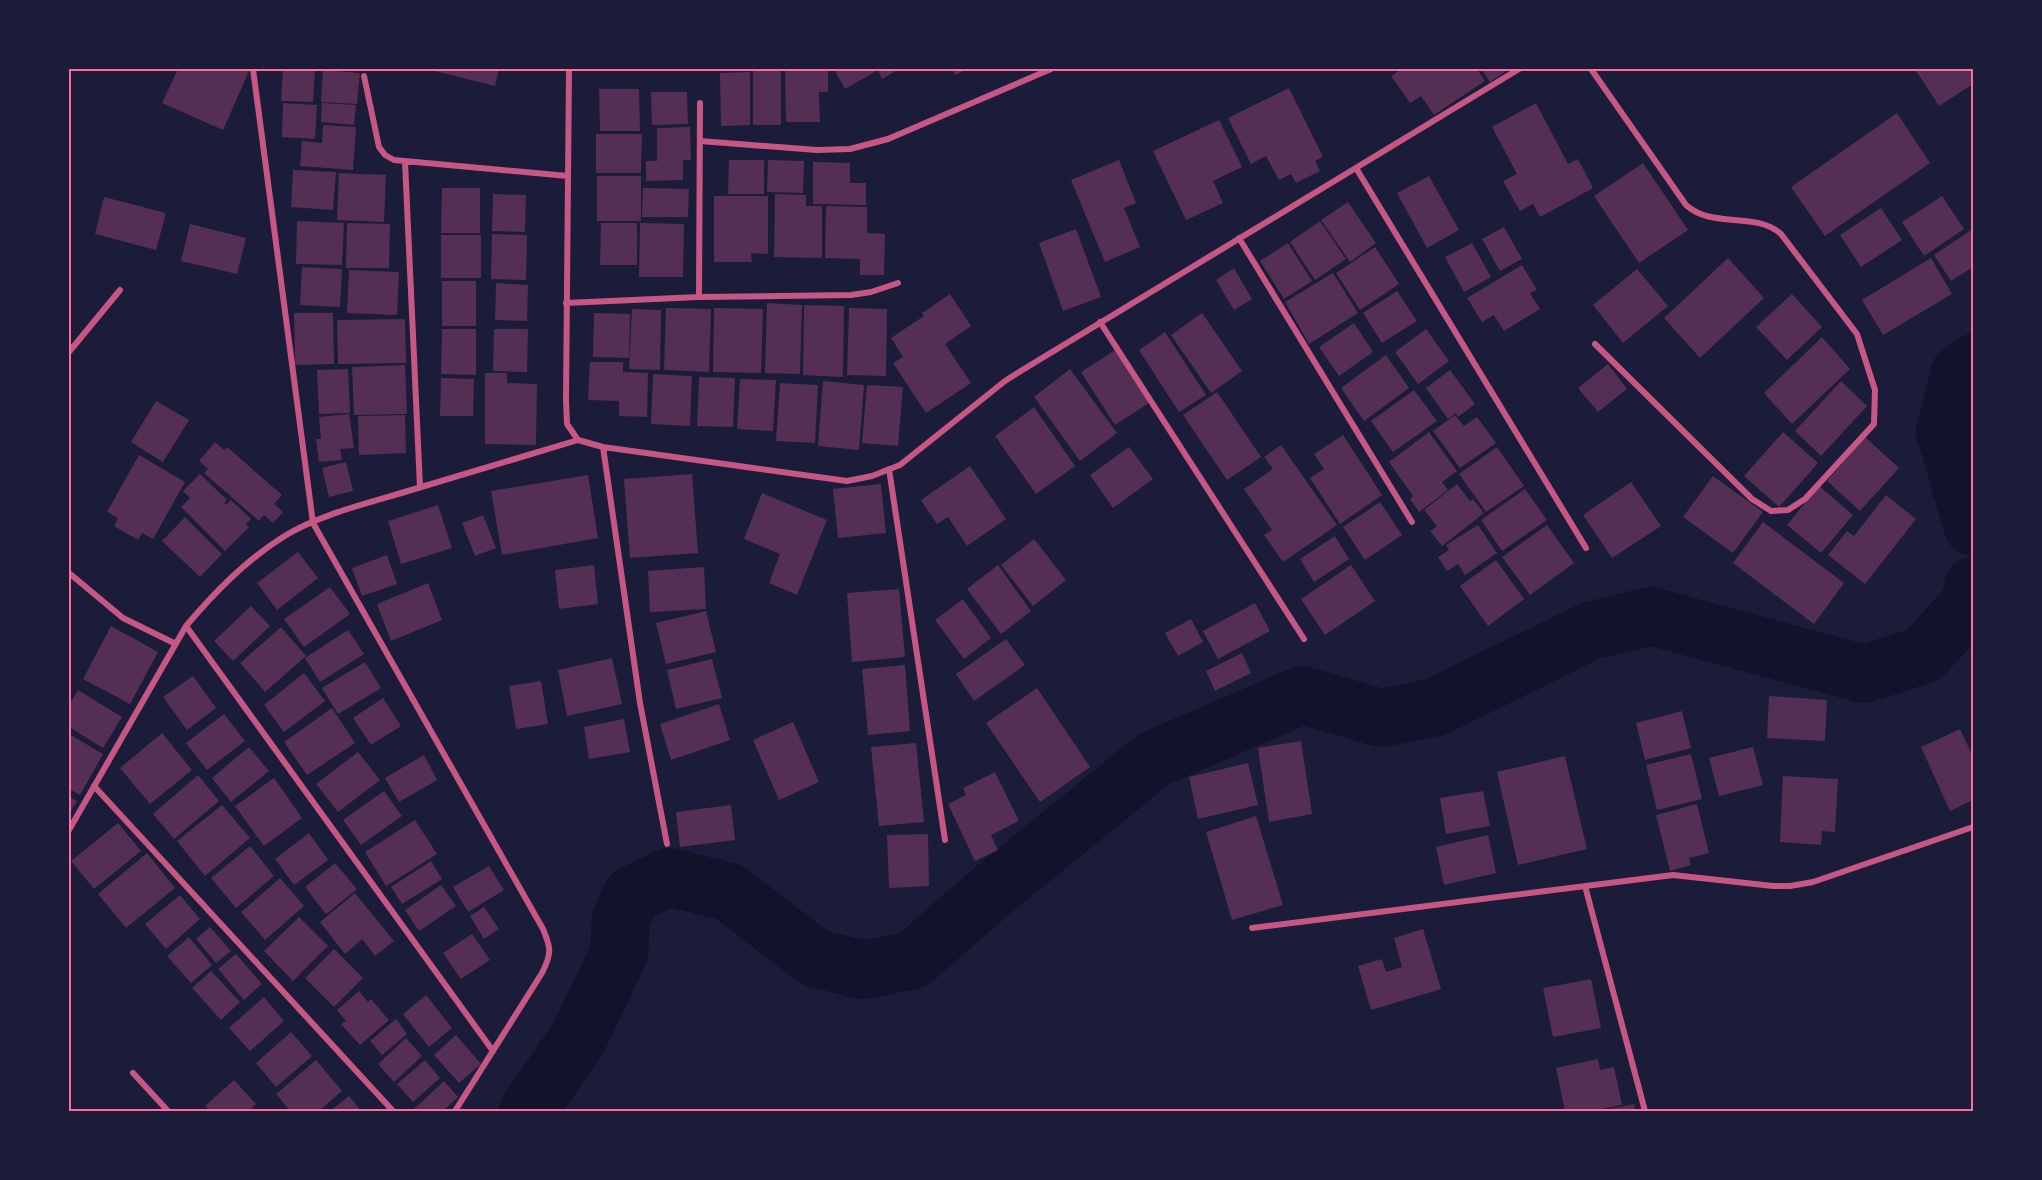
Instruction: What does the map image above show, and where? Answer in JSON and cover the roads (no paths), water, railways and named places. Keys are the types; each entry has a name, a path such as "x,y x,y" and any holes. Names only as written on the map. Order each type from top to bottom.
{"street":[{"path":"253,69 313,523 543,929 550,947 549,959 542,973 455,1111"},
{"path":"569,69 566,400 567,424 578,440"},
{"path":"700,141 817,150 850,149 888,139 1051,69"},
{"path":"69,830 186,626 210,597 234,574 285,535 313,523 420,487 578,440 603,447 847,481 872,476 900,465 1005,381 1519,69"},
{"path":"1591,69 1686,205 1695,213 1760,223 1774,228 1781,234 1857,334 1875,390 1874,424 1805,499 1788,510 1771,511 1752,499 1594,344"},
{"path":"364,76 379,147 385,155 405,162 568,176"},
{"path":"699,297 700,103"},
{"path":"405,162 420,487"},
{"path":"1356,168 1586,548"},
{"path":"1239,238 1412,522"},
{"path":"566,303 699,297 851,295 871,292 898,283"},
{"path":"69,352 120,290"},
{"path":"1100,322 1304,639"},
{"path":"603,447 640,703 666,844"},
{"path":"889,469 945,840"},
{"path":"69,573 123,618 177,644"},
{"path":"186,626 493,1051"},
{"path":"94,786 393,1111"},
{"path":"1252,928 1673,875 1790,886 1813,882 1973,827"},
{"path":"1585,886 1645,1111"},
{"path":"133,1073 168,1111"}],"waterway":[{"path":"1973,363 1960,373 1945,431 1973,527"},
{"path":"528,1111 579,1037 619,953 621,918 632,895 669,877 729,892 815,958 863,970 913,960 993,890 1154,759 1302,695 1381,718 1436,707 1590,631 1650,616 1864,674 1923,655 1972,602 1973,586"}]}
